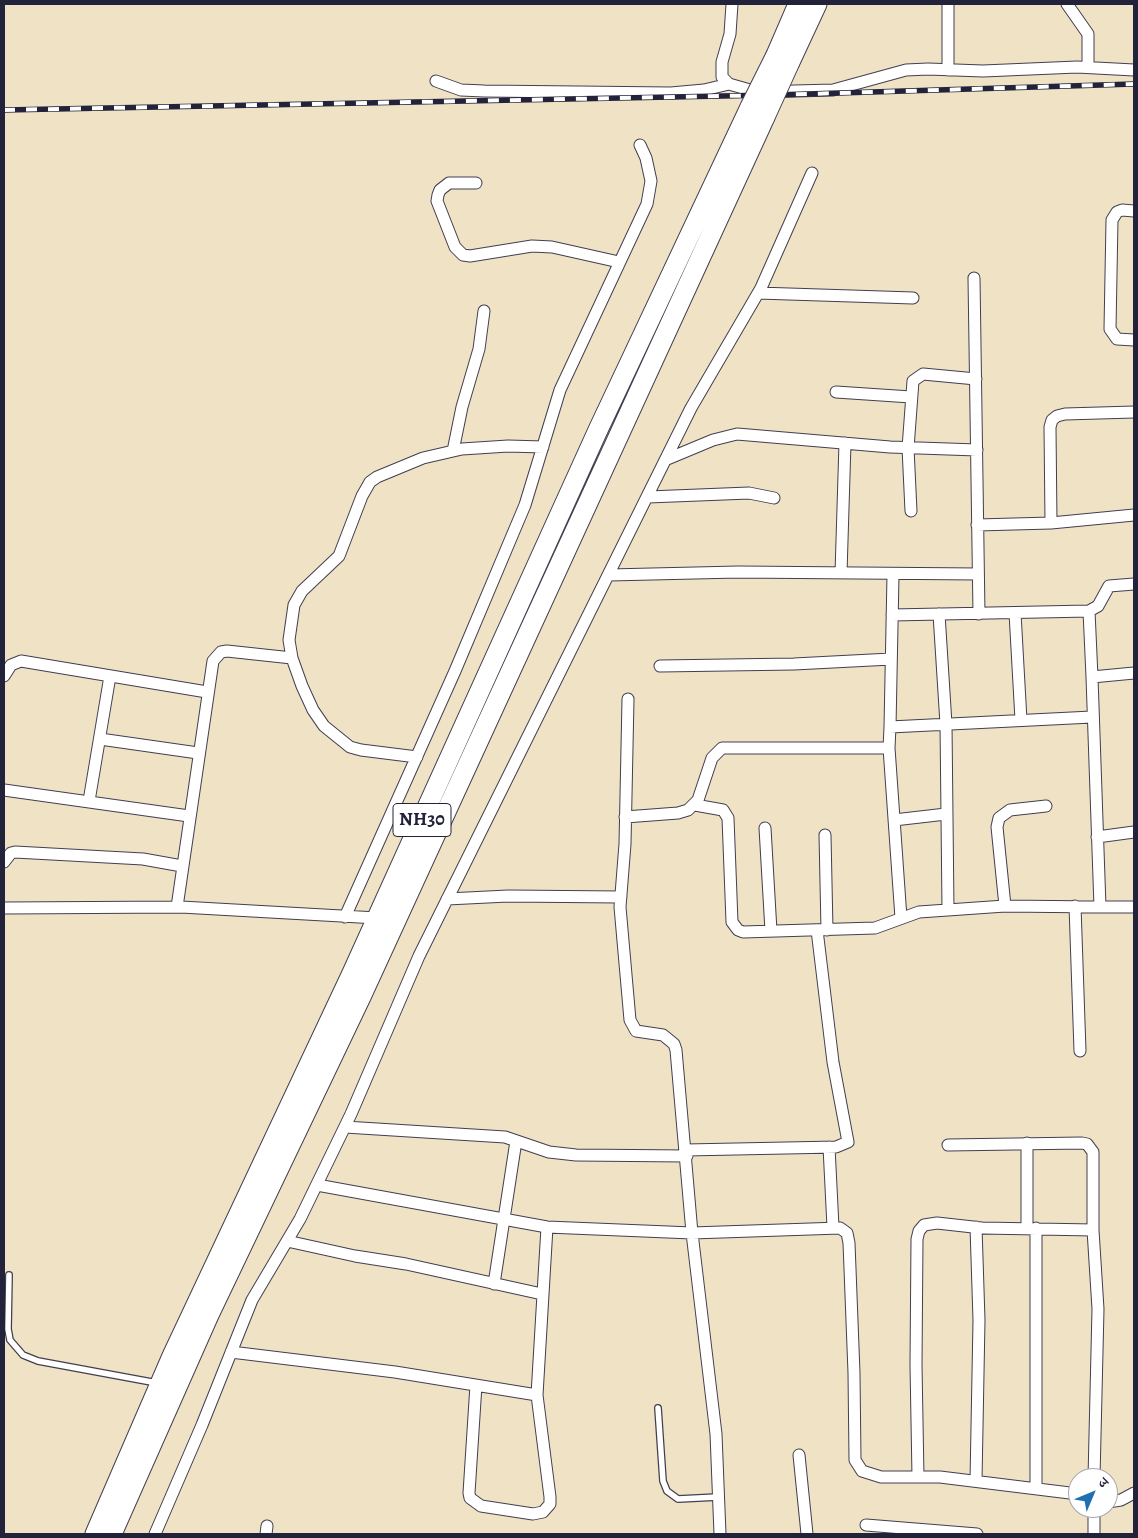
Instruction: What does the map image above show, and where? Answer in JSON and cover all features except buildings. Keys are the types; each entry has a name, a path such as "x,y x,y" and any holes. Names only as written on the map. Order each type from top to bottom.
{"highway":[{"name":"NH30","path":"783,58 798,4"},
{"name":"NH30","path":"95,1534 160,1384 377,918 598,430 783,58 816,4"},
{"name":"NH30","path":"112,1534 209,1315 354,1014 757,112"}],"street":[{"path":"729,84 722,77 721,70 730,34 732,4"},
{"path":"948,4 948,70"},
{"path":"1066,4 1088,34 1088,67"},
{"path":"436,81 461,90 671,93 729,84 757,92 805,92 852,86 906,70 1088,67 1134,70"},
{"path":"346,916 417,757 525,505 560,390 646,204 651,181 646,158 640,145"},
{"path":"155,1534 252,1300 287,1241 345,1127 419,956 691,408 758,293 785,238 812,173"},
{"path":"476,183 449,183 440,190 438,195 437,201 455,247 463,255 470,256 532,246 552,247 619,262"},
{"path":"1134,211 1122,210 1117,212 1112,220 1110,329 1117,339 1134,340"},
{"path":"974,278 979,614"},
{"path":"758,293 913,298"},
{"path":"453,451 462,407 479,349 484,311"},
{"path":"911,511 908,448 913,381 923,374 976,379"},
{"path":"836,392 911,397"},
{"path":"1051,523 1050,427 1052,420 1057,416 1065,414 1134,412"},
{"path":"666,460 726,435 908,448 976,450"},
{"path":"841,573 845,443"},
{"path":"417,757 361,750 350,746 336,737 324,726 313,710 292,658 289,640 291,618 297,597 339,556 362,496 370,482 393,469 453,451 483,446 544,447"},
{"path":"648,496 749,493 774,498"},
{"path":"977,525 1051,523 1134,515"},
{"path":"609,575 738,572 893,575 978,574"},
{"path":"893,575 889,748 901,918"},
{"path":"892,615 1089,611 1098,606 1109,586 1134,584"},
{"path":"1089,611 1100,907"},
{"path":"1015,613 1021,720"},
{"path":"939,614 946,724 948,910"},
{"path":"177,907 188,816 213,661 221,652 292,658"},
{"path":"660,666 794,664 891,658"},
{"path":"4,676 11,665 21,661 207,692"},
{"path":"1092,677 1134,673"},
{"path":"89,802 110,676"},
{"path":"628,699 621,897 630,1020 636,1031 663,1035 674,1044 676,1050 692,1233 716,1434 720,1534"},
{"path":"890,726 1092,717"},
{"path":"100,739 198,753"},
{"path":"625,817 678,813 688,810 695,805 712,758 722,748 889,748"},
{"path":"4,790 188,816"},
{"path":"695,805 723,810 728,818 732,922 735,928 743,932 875,928 919,912 1005,906 1134,907"},
{"path":"1005,906 997,827 999,818 1010,810 1046,806"},
{"path":"894,820 946,814"},
{"path":"765,828 771,931"},
{"path":"1097,837 1134,832"},
{"path":"345,1127 412,1133 488,1135 516,1141 549,1152 576,1155 686,1153 829,1147 846,1144 848,1135 833,1062 822,930 826,835"},
{"path":"4,862 10,854 15,852 143,859 182,866"},
{"path":"447,899 508,896 621,897"},
{"path":"1075,906 1080,1051"},
{"path":"4,908 177,907 377,918"},
{"path":"494,1284 516,1141"},
{"path":"1027,1143 1031,1228 1036,1488"},
{"path":"948,1145 1082,1143 1091,1148 1094,1158 1093,1230 1098,1309 1094,1468"},
{"path":"829,1147 834,1227"},
{"path":"316,1185 446,1206 503,1219 547,1226 692,1233 840,1228 847,1233 849,1243 855,1460 862,1471 881,1477 918,1477 976,1481 1068,1493"},
{"path":"918,1477 917,1239 924,1225 930,1223 976,1227 1093,1230"},
{"path":"476,1386 470,1498 481,1506 533,1514 543,1512 550,1504 537,1395 547,1226"},
{"path":"976,1227 979,1320 976,1481"},
{"path":"287,1241 355,1256 406,1264 542,1294"},
{"path":"232,1352 378,1370 537,1395"},
{"path":"799,1455 807,1534"},
{"path":"1118,1500 1134,1493"},
{"path":"1094,1518 1094,1534"},
{"path":"866,1525 977,1534"}],"lane":[{"path":"9,1275 8,1329 10,1340 23,1355 38,1361 160,1384"},
{"path":"658,1408 663,1481 667,1491 678,1499 719,1497"}],"railway":[{"path":"4,110 774,95 1134,84"}]}
